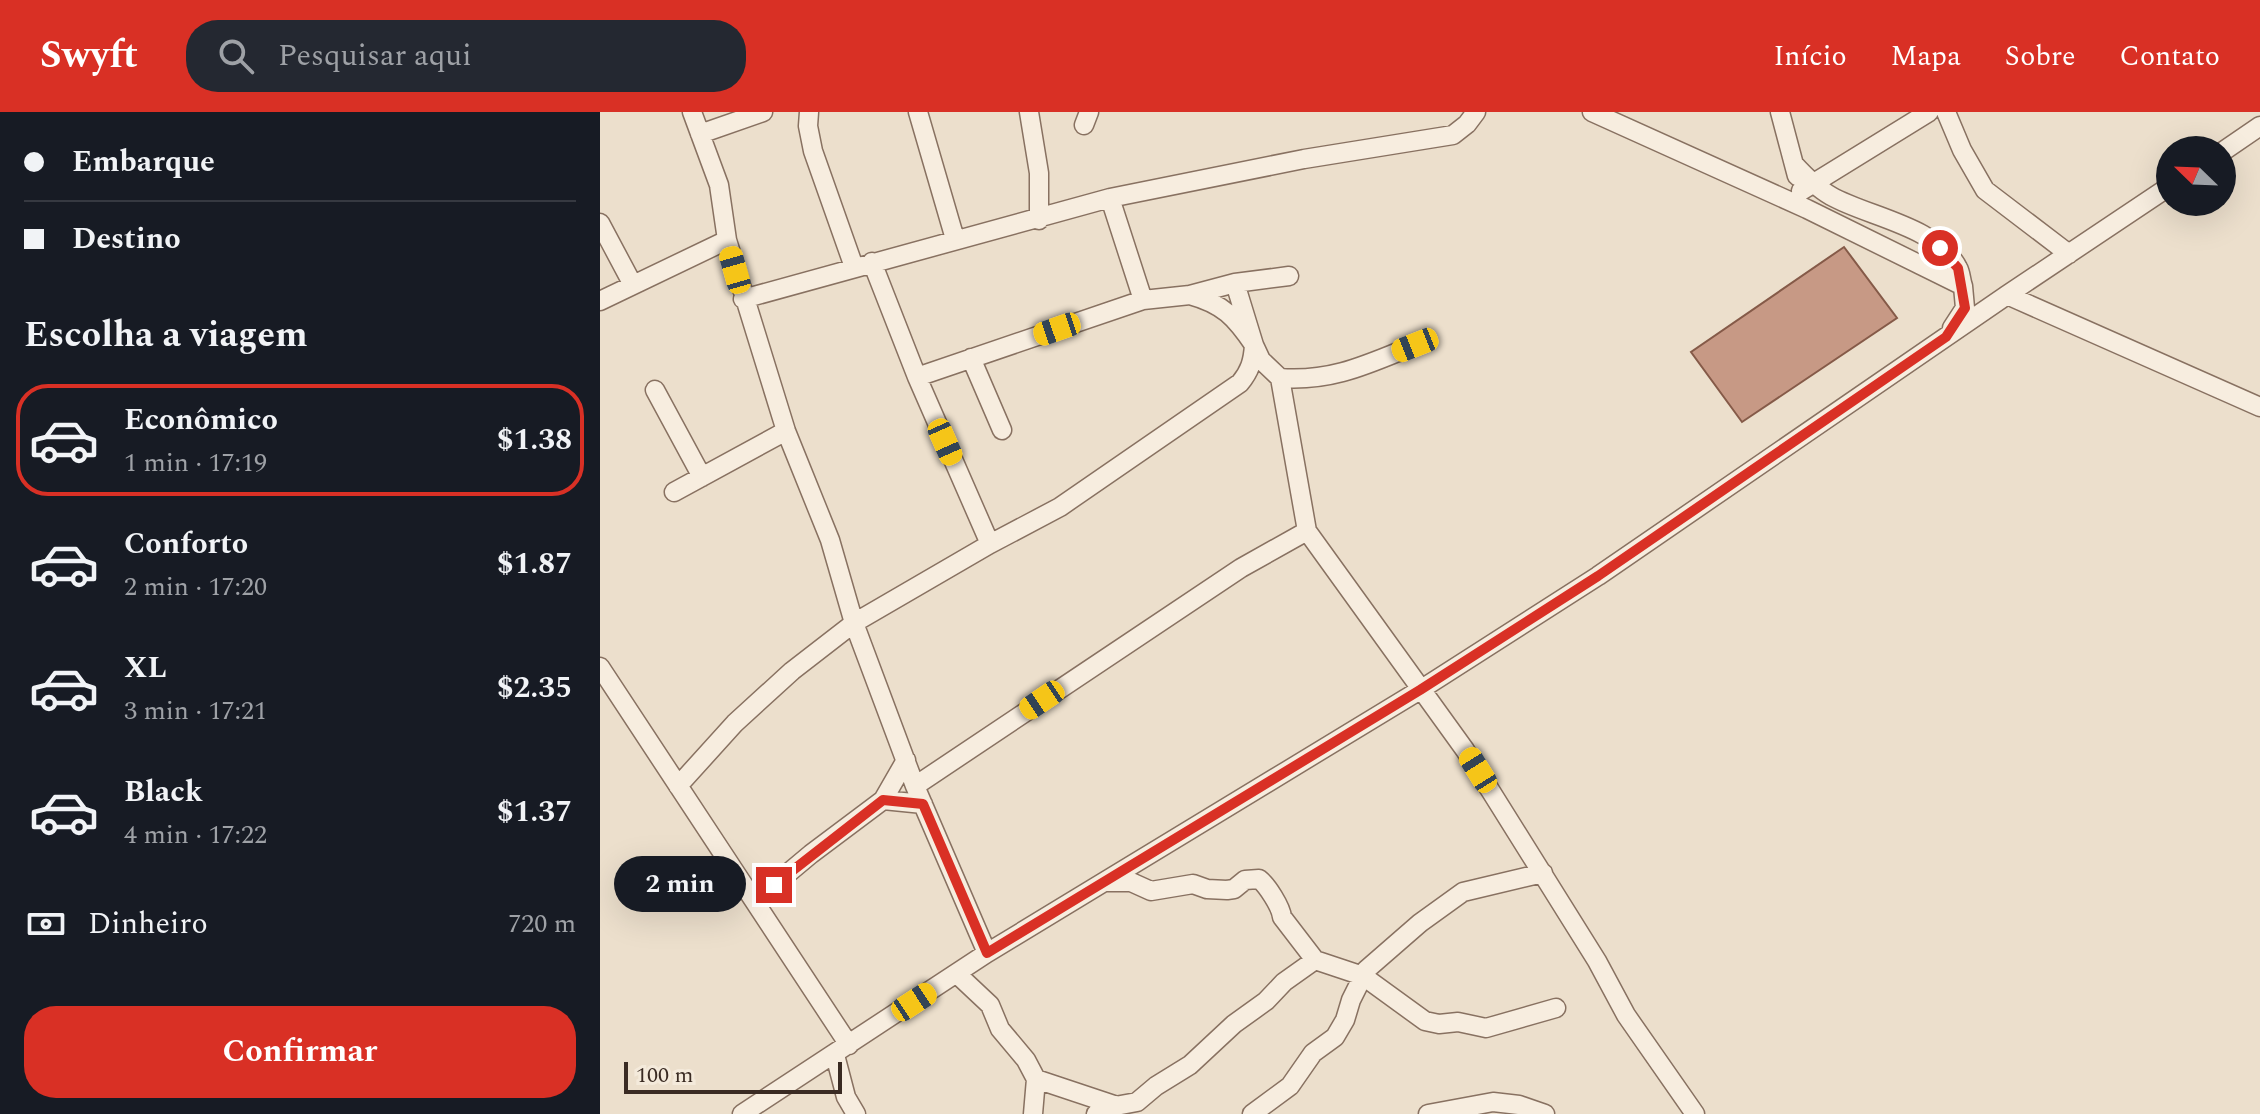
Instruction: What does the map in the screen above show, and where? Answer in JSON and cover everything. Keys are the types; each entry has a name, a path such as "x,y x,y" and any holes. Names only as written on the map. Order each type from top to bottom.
{"street":[{"path":"692,112 719,185 727,240 743,299 786,431 830,540 854,623 915,786 987,953"},
{"path":"700,134 763,112"},
{"path":"809,112 808,126 813,151 990,544"},
{"path":"918,112 955,239"},
{"path":"1029,112 1039,173 1039,220"},
{"path":"743,299 1110,198 1304,159 1453,135 1476,112"},
{"path":"1592,112 1807,209 1963,286"},
{"path":"1780,112 1794,164 1807,187 1807,209"},
{"path":"1807,187 1929,112"},
{"path":"1946,112 1962,150 1985,190 2069,254"},
{"path":"2236,142 2260,126"},
{"path":"1807,187 1886,218 1940,248 1958,268 1965,308 1946,337"},
{"path":"742,1114 987,953 1420,690 1598,576 2156,195"},
{"path":"1110,198 1143,300"},
{"path":"600,223 633,285"},
{"path":"600,301 727,240"},
{"path":"917,377 1143,300 1190,295 1235,283 1289,276"},
{"path":"1235,283 1261,360 1280,378 1307,531 1465,750 1597,961 1626,1015 1695,1114"},
{"path":"678,786 735,723 792,671 854,623 1060,507 1240,383 1249,372 1254,345 1228,312 1210,301 1190,295"},
{"path":"2007,295 2260,407"},
{"path":"1280,378 1303,379 1343,374 1415,345"},
{"path":"971,358 1002,430"},
{"path":"655,390 702,477"},
{"path":"674,492 786,431"},
{"path":"915,786 1241,568 1307,531"},
{"path":"600,667 756,900 842,1050 846,1097 856,1114"},
{"path":"756,900 883,800 906,760"},
{"path":"883,800 923,804"},
{"path":"1252,1114 1290,1086 1313,1053 1339,1032 1363,976 1375,961 1420,923 1463,892 1543,873"},
{"path":"1105,882 1131,882 1151,891 1193,884 1207,889 1227,890 1234,889 1245,880 1259,879 1269,888 1273,901 1282,911 1282,917 1315,960 1363,976 1419,1018 1439,1024 1458,1022 1486,1028 1556,1008"},
{"path":"1096,1114 1104,1108 1137,1102 1190,1065 1284,982 1315,960"},
{"path":"957,974 990,1005 1000,1029 1022,1054 1036,1079 1033,1114"},
{"path":"1036,1079 1134,1114"},
{"path":"1428,1114 1493,1102 1519,1105 1545,1114"}],"building":[{"path":"1844,247 1897,318 1742,422 1691,352"}],"route":[{"path":"774,885 883,800 923,804 987,953 1420,690 1598,576 1946,337 1965,308 1958,268 1940,248"}]}
